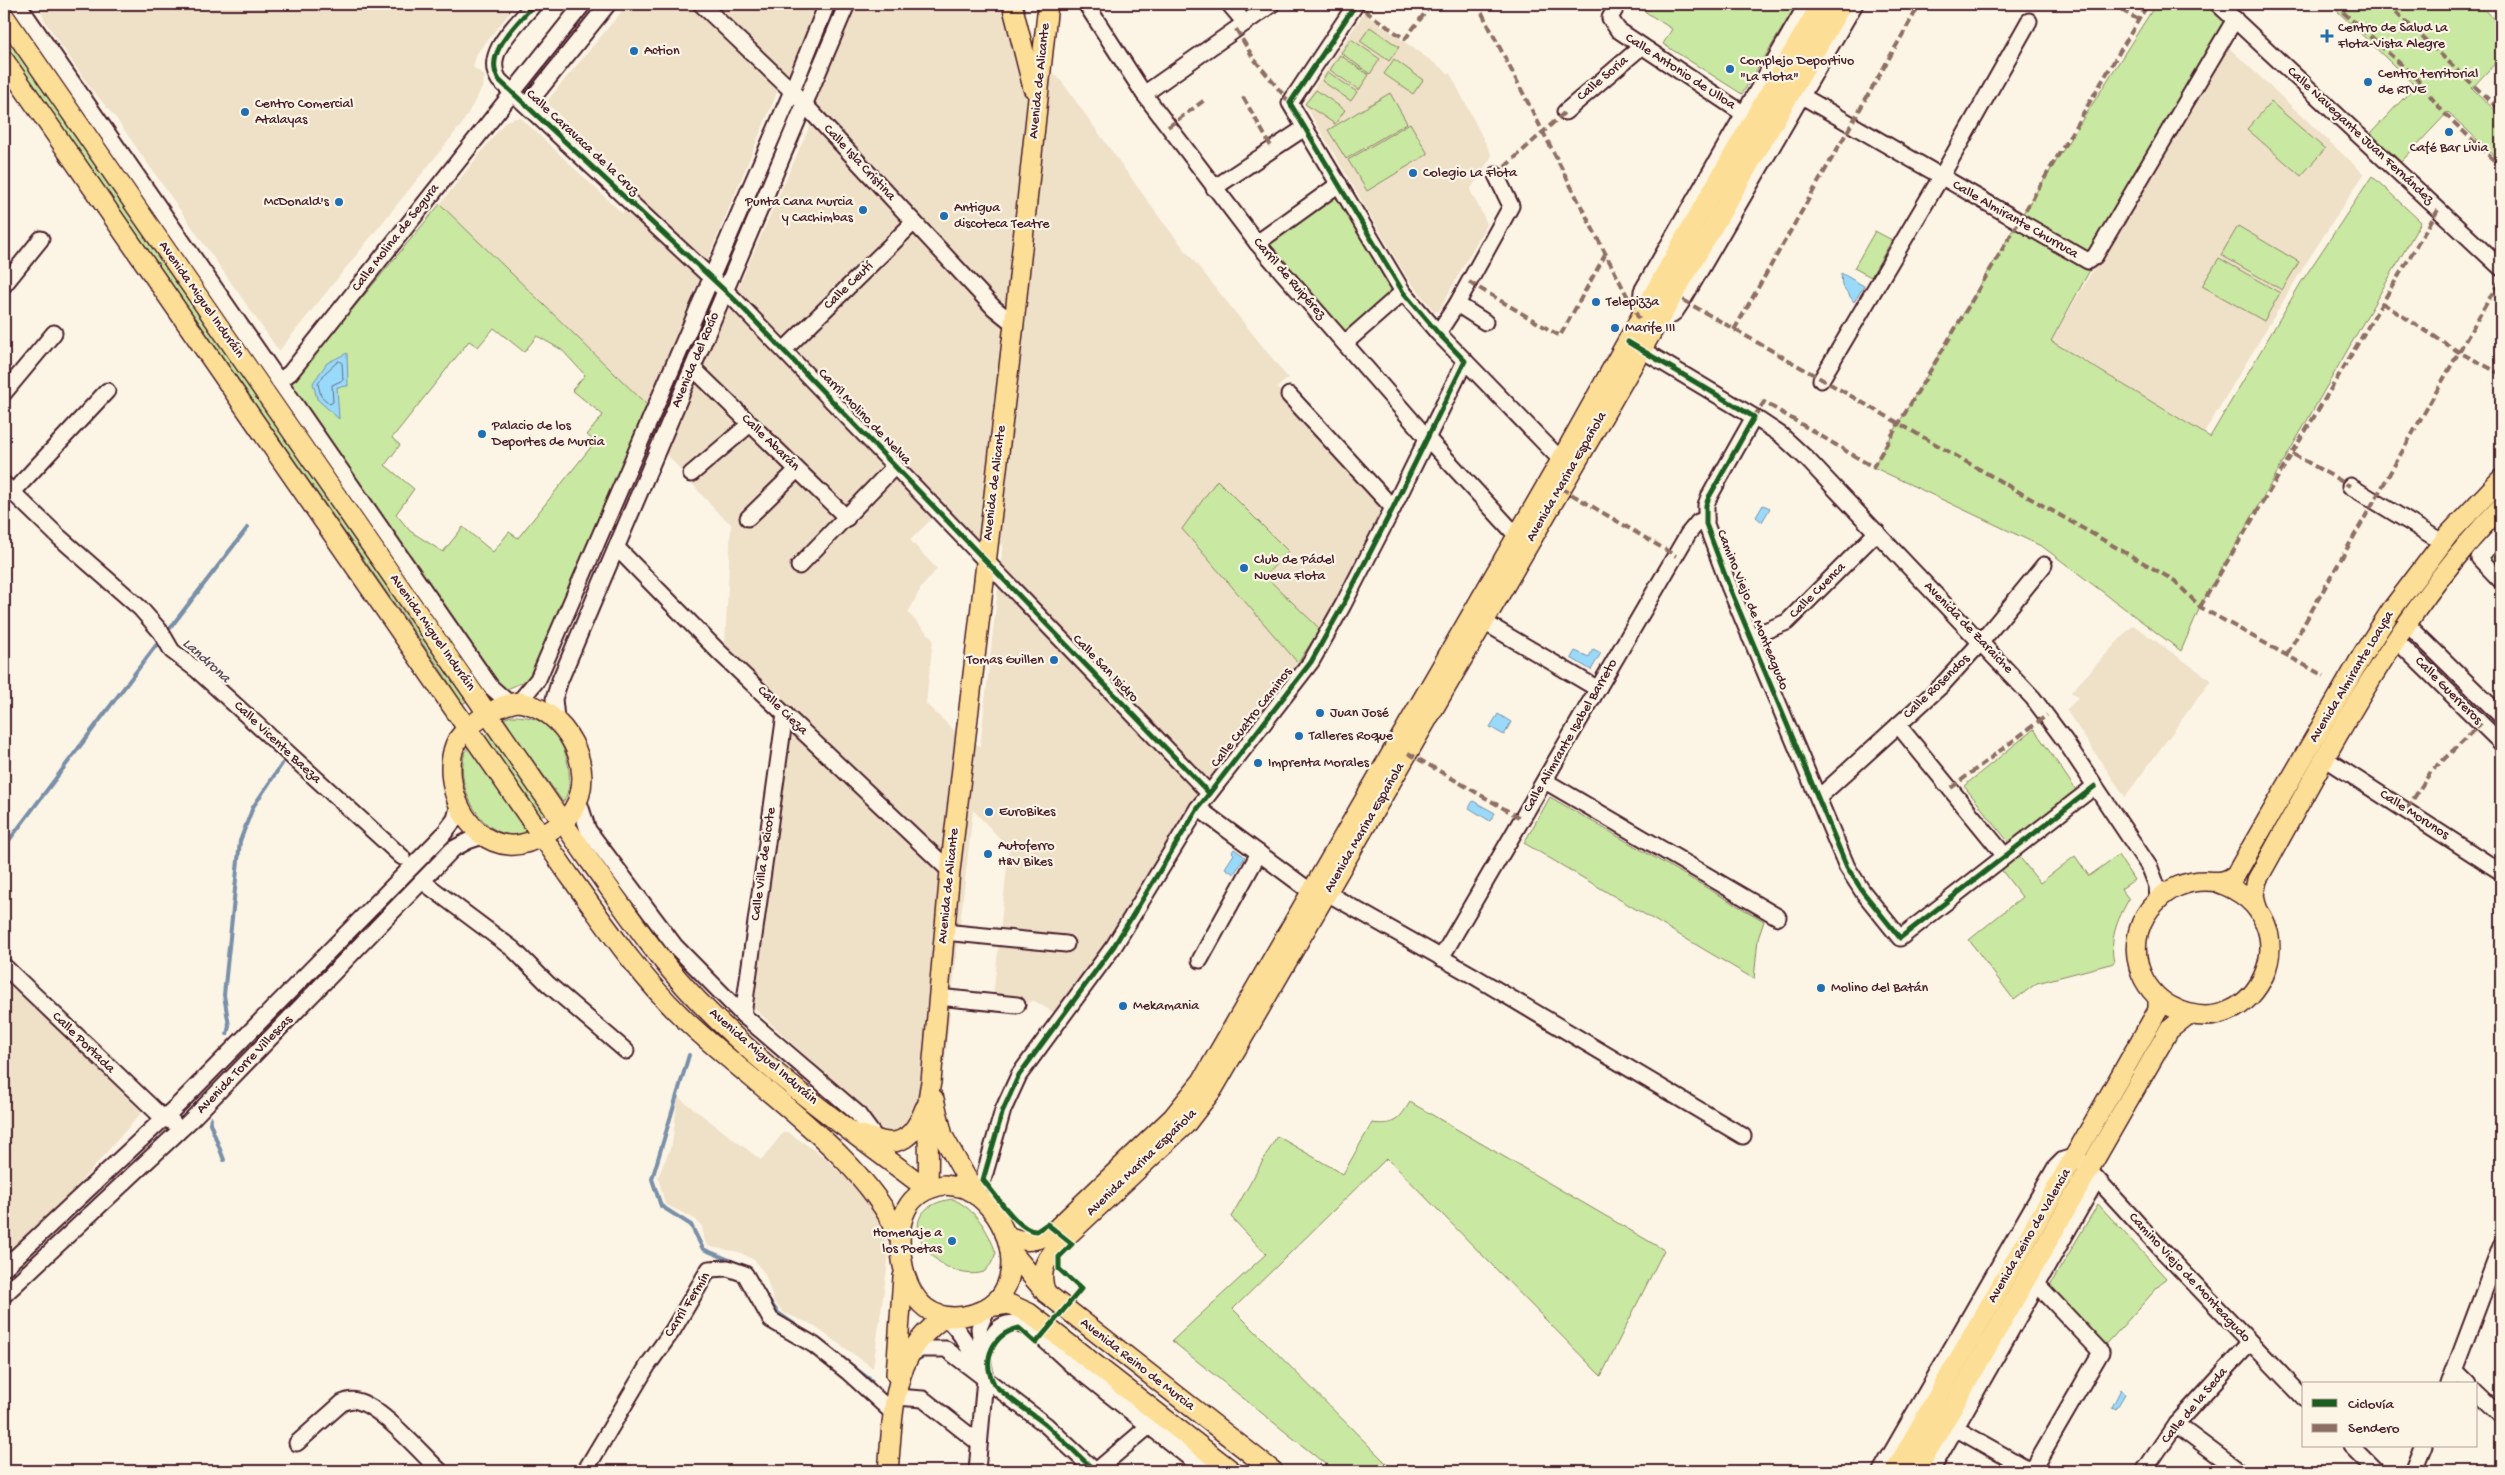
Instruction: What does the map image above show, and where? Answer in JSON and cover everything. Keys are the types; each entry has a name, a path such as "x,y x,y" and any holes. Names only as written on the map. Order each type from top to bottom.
{"main road":[{"path":"1012,4 1028,60 1036,114"},
{"name":"Avenida de Alicante","path":"927,1189 929,1159 926,1104 931,1082 950,871 1014,324 1048,4"},
{"path":"1646,325 1685,238 1821,4"},
{"path":"1567,464 1646,325 1842,4"},
{"name":"Avenida Miguel Induráin","path":"4,16 642,934 690,992 740,1041 791,1084 927,1189"},
{"name":"Avenida Miguel Induráin","path":"4,60 599,917 650,982 712,1046 836,1152 881,1204 900,1238"},
{"name":"Avenida Marina Española","path":"1046,1293 1042,1272 1048,1258 1055,1249 1186,1124 1203,1104 1516,536 1567,464"},
{"name":"Avenida Marina Española","path":"1008,1242 1026,1241 1048,1235 1184,1105 1202,1081 1484,622 1567,464"},
{"name":"Avenida Almirante Loaysa","path":"2218,883 2232,878 2240,870 2363,654 2397,603 2442,542 2501,479"},
{"name":"Avenida Almirante Loaysa","path":"2257,908 2254,895 2257,880 2395,639 2453,559 2501,507"},
{"path":"514,702 537,706 556,718 568,734 579,760 580,783 578,799 574,809 562,821 542,836 525,843 508,845 483,836 471,824 458,804 452,784 451,764 455,746 467,728 488,714 514,702"},
{"path":"2204,881 2218,883 2240,892 2257,908 2268,931 2270,944 2267,970 2262,982 2244,1001 2233,1008 2208,1015 2189,1014 2158,998 2143,978 2136,947 2140,928 2145,916 2158,899 2177,887 2204,881"},
{"name":"Avenida Reino de Valencia","path":"1895,1471 2088,1168 2156,1013 2158,998"},
{"name":"Avenida Reino de Valencia","path":"1916,1471 2088,1168 2169,1030 2189,1014"},
{"name":"Avenida de Alicante","path":"931,1082 943,1136 976,1195"},
{"path":"857,1135 892,1142 908,1136 919,1124 926,1104"},
{"path":"944,1185 955,1186 976,1195 990,1210 1008,1242 1012,1267 1002,1293 988,1307 966,1316 945,1317 934,1313 916,1299 908,1288 904,1273 900,1238 901,1218 904,1212 927,1189 944,1185"},
{"name":"Avenida Reino de Murcia","path":"1008,1242 1046,1293 1273,1471"},
{"path":"888,1471 904,1273"},
{"name":"Avenida Reino de Murcia","path":"988,1307 1009,1304 1019,1307 1232,1471"},
{"path":"895,1401 908,1356 923,1335 945,1317"}],"street":[{"path":"18,4 491,687 514,702"},
{"path":"513,93 496,75 494,60 502,45 534,4"},
{"name":"Calle Molina de Segura","path":"279,381 290,373 583,4"},
{"path":"526,105 608,4"},
{"name":"Calle Isla Cristina","path":"701,4 792,91 994,308 1014,324"},
{"name":"Avenida del Rocío","path":"514,702 538,679 792,91 827,4"},
{"name":"Avenida del Rocío","path":"556,718 556,690 847,4"},
{"name":"Carril de Ruipérez","path":"1086,4 1144,94 1257,243 1428,439 1516,536"},
{"path":"1229,4 1245,23"},
{"path":"1144,94 1272,4"},
{"path":"1356,4 1290,103 1303,128 1404,292 1464,361 1567,464"},
{"name":"Calle Antonio de Ulloa","path":"1618,4 1610,18 1611,23 1642,47 1744,114"},
{"path":"1807,4 1642,291 1646,325 1675,312 1679,306 1855,4"},
{"name":"Calle Navegante Juan Fernández","path":"2218,4 2501,268"},
{"name":"Calle Almirante Churruca","path":"1802,96 2088,261 2091,259 2235,19"},
{"path":"1821,380 1941,177 2029,21"},
{"name":"Calle Soria","path":"1565,112 1642,47"},
{"name":"Calle Caravaca de la Cruz","path":"513,93 724,291"},
{"path":"1214,188 1303,128"},
{"path":"1438,333 1457,304 1511,206 1496,176"},
{"path":"1257,243 1339,184"},
{"name":"Calle Ceutí","path":"784,350 914,222"},
{"path":"1660,260 1685,238"},
{"path":"4,285 41,239"},
{"name":"Carril Molino de Nelva","path":"724,291 784,350 986,561"},
{"path":"1345,343 1404,292"},
{"path":"1457,304 1485,322"},
{"path":"4,394 54,333"},
{"path":"1634,346 1754,418"},
{"name":"Calle Cuatro Caminos","path":"976,1195 1003,1110 1019,1075 1114,946 1208,793 1310,662 1343,606 1428,439 1464,361"},
{"name":"Calle Abarán","path":"692,368 847,518"},
{"path":"8,488 107,391"},
{"path":"1289,395 1393,508"},
{"name":"Camino Viejo de Monteagudo","path":"1754,418 1709,497 1706,519 1725,578 1847,867 1900,938 2004,856"},
{"name":"Avenida de Zaraiche","path":"1754,418 1793,445 1981,642 2047,715 2150,868 2157,886 2158,899"},
{"path":"692,474 750,424"},
{"path":"799,566 896,466"},
{"path":"748,518 797,470"},
{"path":"2350,486 2442,542"},
{"name":"Calle Vicente Baeza","path":"8,488 140,608 161,632 172,651 197,670 402,857"},
{"name":"Calle Alimrante Isabel Barreto","path":"1441,958 1688,534 1698,522 1706,519"},
{"name":"Calle Cuenca","path":"1750,637 1787,622 1876,532"},
{"path":"2501,534 2478,558 2501,580"},
{"path":"597,541 602,554 610,554 617,548"},
{"name":"Calle Cieza","path":"617,548 785,714 950,871"},
{"name":"Calle San Isidro","path":"986,561 1208,793"},
{"name":"Calle Rosendos","path":"1818,798 1941,686 1981,642 2044,565"},
{"path":"1484,622 1598,689"},
{"name":"Calle Guerreros","path":"2406,623 2501,716"},
{"name":"Calle Guerreros","path":"2395,639 2501,743"},
{"name":"Calle Villa de Ricote","path":"743,1015 785,714"},
{"path":"1898,725 2004,856 2096,786"},
{"name":"Calle Morunos","path":"2326,759 2501,872"},
{"path":"1545,781 1778,918"},
{"path":"578,799 588,830 675,946 743,1015 857,1113 878,1140 889,1161"},
{"name":"Avenida Torre Villescas","path":"4,1268 164,1119 255,1029 442,836 454,819 458,804"},
{"path":"1198,808 1259,853 1319,892 1441,958 1743,1136"},
{"name":"Avenida Torre Villescas","path":"4,1295 193,1118 453,849 468,840 483,836"},
{"path":"1200,960 1259,853"},
{"name":"Avenida de Zaraiche","path":"2150,868 2177,887"},
{"path":"422,881 513,949 548,984 626,1051"},
{"path":"944,932 1066,944"},
{"name":"Calle Portada","path":"4,966 164,1119"},
{"path":"938,997 1017,1005"},
{"path":"102,1203 124,1173 165,1131 164,1119 175,1122 193,1118"},
{"path":"1881,1471 2055,1168 2063,1160 2088,1168 2037,1284 1931,1471"},
{"name":"Camino Viejo de Monteagudo","path":"2088,1168 2250,1343 2302,1396"},
{"path":"2452,1377 2501,1246"},
{"name":"Carril Fermín","path":"585,1471 648,1365 673,1330 708,1269 728,1268 745,1274 771,1320 814,1345 848,1372 895,1401"},
{"path":"1955,1428 2032,1471 2100,1352 2037,1284"},
{"path":"977,1471 980,1443 981,1370 979,1328 988,1307"},
{"path":"945,1317 959,1330 977,1367 1046,1425 1095,1471 1149,1426"},
{"path":"981,1370 989,1340 1005,1324 1015,1322 1028,1326 1072,1365 1206,1471"},
{"name":"Calle de la Seda","path":"2144,1471 2176,1424 2250,1343"},
{"path":"908,1356 921,1349 946,1348 981,1370"},
{"path":"1072,1365 1095,1365 1107,1393"},
{"path":"2478,1394 2501,1416"},
{"path":"895,1401 923,1399 980,1443"},
{"path":"297,1443 342,1403 350,1400 358,1401 376,1410 440,1471"},
{"path":"2176,1424 2240,1471"},
{"path":"2353,1448 2376,1471"},
{"path":"2412,1471 2422,1448"}],"shaded area":[{"path":"37,4 517,4 477,53 473,67 485,76 482,88 462,124 279,351 115,117 91,89 46,23"},
{"path":"628,4 1001,4 1009,29 1062,82 1162,221 1288,378 1277,388 1384,505 1307,660 1261,710 1199,798 1108,948 1059,1016 1033,1000 1030,1003 993,997 1009,848 973,810 944,1066 923,1063 916,1109 903,1130 892,1133 876,1126 858,1105 754,1008 791,733 724,665 731,524 715,510 665,452 819,105 786,71 647,405 440,204 506,121 520,117 622,213 638,193 546,102","holes":["937,514 978,557 1003,543 980,746 957,733 926,704 933,639 908,613 921,588 937,569 910,540"]},
{"name":"Colegio La Flota","path":"1364,13 1451,75 1492,156 1470,190 1487,223 1439,311 1435,312 1406,276 1304,103"},
{"path":"2226,45 2364,174 2306,263 2204,433 2051,341"},
{"path":"2133,625 2211,680 2125,797 2066,710 2078,698 2071,692"},
{"path":"4,977 142,1112 61,1204 4,1255"},
{"path":"678,1097 761,1160 783,1133 788,1132 824,1157 859,1191 879,1218 887,1245 886,1253 889,1254 873,1368 811,1324 784,1313 774,1302 765,1274 754,1260 739,1252 710,1247 705,1242 702,1226 695,1219 665,1204 658,1177 672,1144"}],"green space":[{"name":"Complejo Deportivo \"La Flota\"","path":"1640,4 1797,4 1742,94 1663,44 1672,29 1638,7"},
{"path":"2156,4 2209,4 2227,20 2051,341 2210,437 2302,281 2372,176 2421,222 2200,607 2181,651 2043,547 1873,467 2018,221"},
{"path":"2330,4 2478,4 2501,26 2501,57 2472,88 2501,116 2501,162 2448,112 2401,162 2371,133 2415,86"},
{"path":"1370,27 1399,47 1389,61 1360,41"},
{"path":"4,29 469,700 462,704 443,673 4,43"},
{"path":"1351,39 1380,59 1370,74 1341,53"},
{"path":"1340,55 1369,75 1359,90 1330,70"},
{"path":"1394,59 1423,80 1413,94 1384,74"},
{"path":"1328,72 1357,92 1351,101 1322,81"},
{"path":"1316,90 1345,110 1335,124 1305,104"},
{"path":"1390,93 1407,123 1346,159 1328,130"},
{"path":"2271,102 2325,149 2301,176 2247,129"},
{"path":"1410,123 1428,154 1367,191 1348,160"},
{"path":"1339,184 1403,292 1345,343 1257,243"},
{"path":"440,204 647,405 530,679 507,689 497,688 296,396 291,383","holes":["494,328 524,352 537,336 562,350 585,375 572,390 603,415 587,435 595,442 518,538 509,532 493,552 463,527 443,552 410,531 396,514 414,489 385,465 400,445 392,438 469,341 478,347"]},
{"path":"2238,226 2299,262 2282,290 2221,255"},
{"path":"1875,231 1892,240 1871,277 1854,268"},
{"path":"2219,258 2280,293 2264,321 2202,286"},
{"name":"Club de Pádel Nueva Flota","path":"1217,480 1288,551 1265,576 1320,629 1298,663 1182,529"},
{"path":"2501,534 2501,581 2479,558"},
{"path":"511,716 538,720 550,728 557,737 563,747 569,771 567,793 563,802 503,719"},
{"path":"2034,729 2076,790 2010,844 1964,786"},
{"path":"489,732 545,813 540,817 484,736"},
{"path":"468,747 529,831 513,835 499,832 486,823 475,810 467,794 463,777 463,761"},
{"path":"1550,797 1764,921 1758,939 1754,979 1524,843"},
{"path":"2018,855 2040,883 2075,856 2089,876 2118,855 2134,880 2121,889 2129,899 2121,914 2113,938 2114,963 2037,983 2014,1000 1969,940 2022,897 2000,868"},
{"path":"1410,1102 1664,1250 1601,1376 1387,1158 1233,1309 1394,1471 1334,1471 1172,1341 1266,1254 1231,1217 1277,1136 1343,1174 1372,1123 1386,1124 1395,1120 1403,1113"},
{"path":"953,1199 975,1215 993,1245 996,1253 991,1264 984,1272 966,1273 949,1268 934,1258 924,1244 918,1230 920,1217 931,1206"},
{"path":"2098,1204 2166,1278 2103,1348 2046,1292"}],"water":[{"path":"1841,273 1864,286 1854,302 1842,285"},
{"path":"347,353 348,386 337,387 339,419 317,399 313,383 327,363"},
{"path":"1763,505 1770,508 1762,522 1756,517"},
{"path":"1593,649 1601,653 1591,670 1571,658 1575,651 1589,657"},
{"path":"1498,714 1511,722 1504,735 1490,727"},
{"path":"1473,801 1495,813 1490,821 1469,808"},
{"path":"1234,849 1245,857 1234,874 1225,868 1234,854 1232,852"},
{"path":"2121,1389 2125,1394 2116,1409 2112,1407"}],"waterway":[{"name":"Landrona","path":"167,632 248,527"},
{"name":"Landrona","path":"4,847 157,644"},
{"name":"Landrona","path":"227,1034 229,1026 224,995 240,841 253,807 282,764"},
{"path":"689,1055 652,1179 661,1206 691,1225 703,1249 744,1266 747,1270"},
{"name":"Landrona","path":"211,1118 210,1123 224,1160"},
{"path":"764,1294 778,1313 798,1327"},
{"path":"852,1366 872,1381"}],"marked path":[{"path":"1355,4 1405,39 1428,9"},
{"path":"1734,330 1920,4"},
{"path":"2111,4 2139,20"},
{"path":"1754,417 1764,402 1873,467 2148,4"},
{"path":"2334,4 2416,78 2443,112 2501,167"},
{"path":"2387,4 2501,111"},
{"path":"1482,13 1640,321"},
{"path":"1236,29 1254,59 1290,103"},
{"path":"1243,97 1272,148"},
{"path":"1168,127 1206,99"},
{"path":"1496,175 1565,112"},
{"path":"2200,607 2438,210"},
{"path":"1469,282 1560,336 1605,255"},
{"path":"2287,654 2501,278"},
{"path":"1683,300 2175,581 2200,607 2324,676"},
{"path":"2382,303 2459,352 2501,374"},
{"path":"2293,454 2350,486"},
{"path":"1561,488 1676,556"},
{"path":"2495,709 2501,703"},
{"path":"1951,788 2047,715"},
{"path":"2407,809 2430,773 2481,723"},
{"path":"1408,753 1522,819"}],"cycle path":[{"path":"534,4 511,30 498,49 495,70 499,80 735,300 1209,793"},
{"path":"1095,1471 1045,1424 1009,1398 994,1384 990,1375 989,1357 996,1342 1002,1336 1019,1328 1036,1343 1081,1289 1059,1269 1059,1257 1072,1244 1047,1224 1037,1231 1023,1226 983,1180 1003,1110 1019,1075 1114,946 1198,808 1311,662 1393,508 1465,361 1403,292 1290,103 1356,4"},
{"path":"1628,342 1754,417 1709,497 1706,505 1706,524 1729,586 1847,867 1863,892 1900,938 2095,786"}],"place":[{"name":"Centro de Salud La Flota-Vista Alegre","path":"2327,36"},
{"name":"Action","path":"634,51"},
{"name":"Complejo Deportivo \"La Flota\"","path":"1730,69"},
{"name":"Centro territorial de RTVE","path":"2368,82"},
{"name":"Centro Comercial Atalayas","path":"245,112"},
{"name":"Café Bar Livia","path":"2449,132"},
{"name":"Colegio La Flota","path":"1413,173"},
{"name":"McDonald's","path":"339,202"},
{"name":"Punta Cana Murcia y Cachimbas","path":"863,210"},
{"name":"Antigua discoteca Teatre","path":"944,216"},
{"name":"Telepizza","path":"1596,302"},
{"name":"Marife III","path":"1615,328"},
{"name":"Palacio de los Deportes de Murcia","path":"482,434"},
{"name":"Club de Pádel Nueva Flota","path":"1244,568"},
{"name":"Tomas Guillen","path":"1054,660"},
{"name":"Juan José","path":"1320,713"},
{"name":"Talleres Roque","path":"1299,736"},
{"name":"Imprenta Morales","path":"1258,763"},
{"name":"EuroBikes","path":"989,812"},
{"name":"Autoferro H&V Bikes","path":"988,854"},
{"name":"Molino del Batán","path":"1821,988"},
{"name":"Mekamania","path":"1123,1006"},
{"name":"Homenaje a los Poetas","path":"952,1241"}]}
